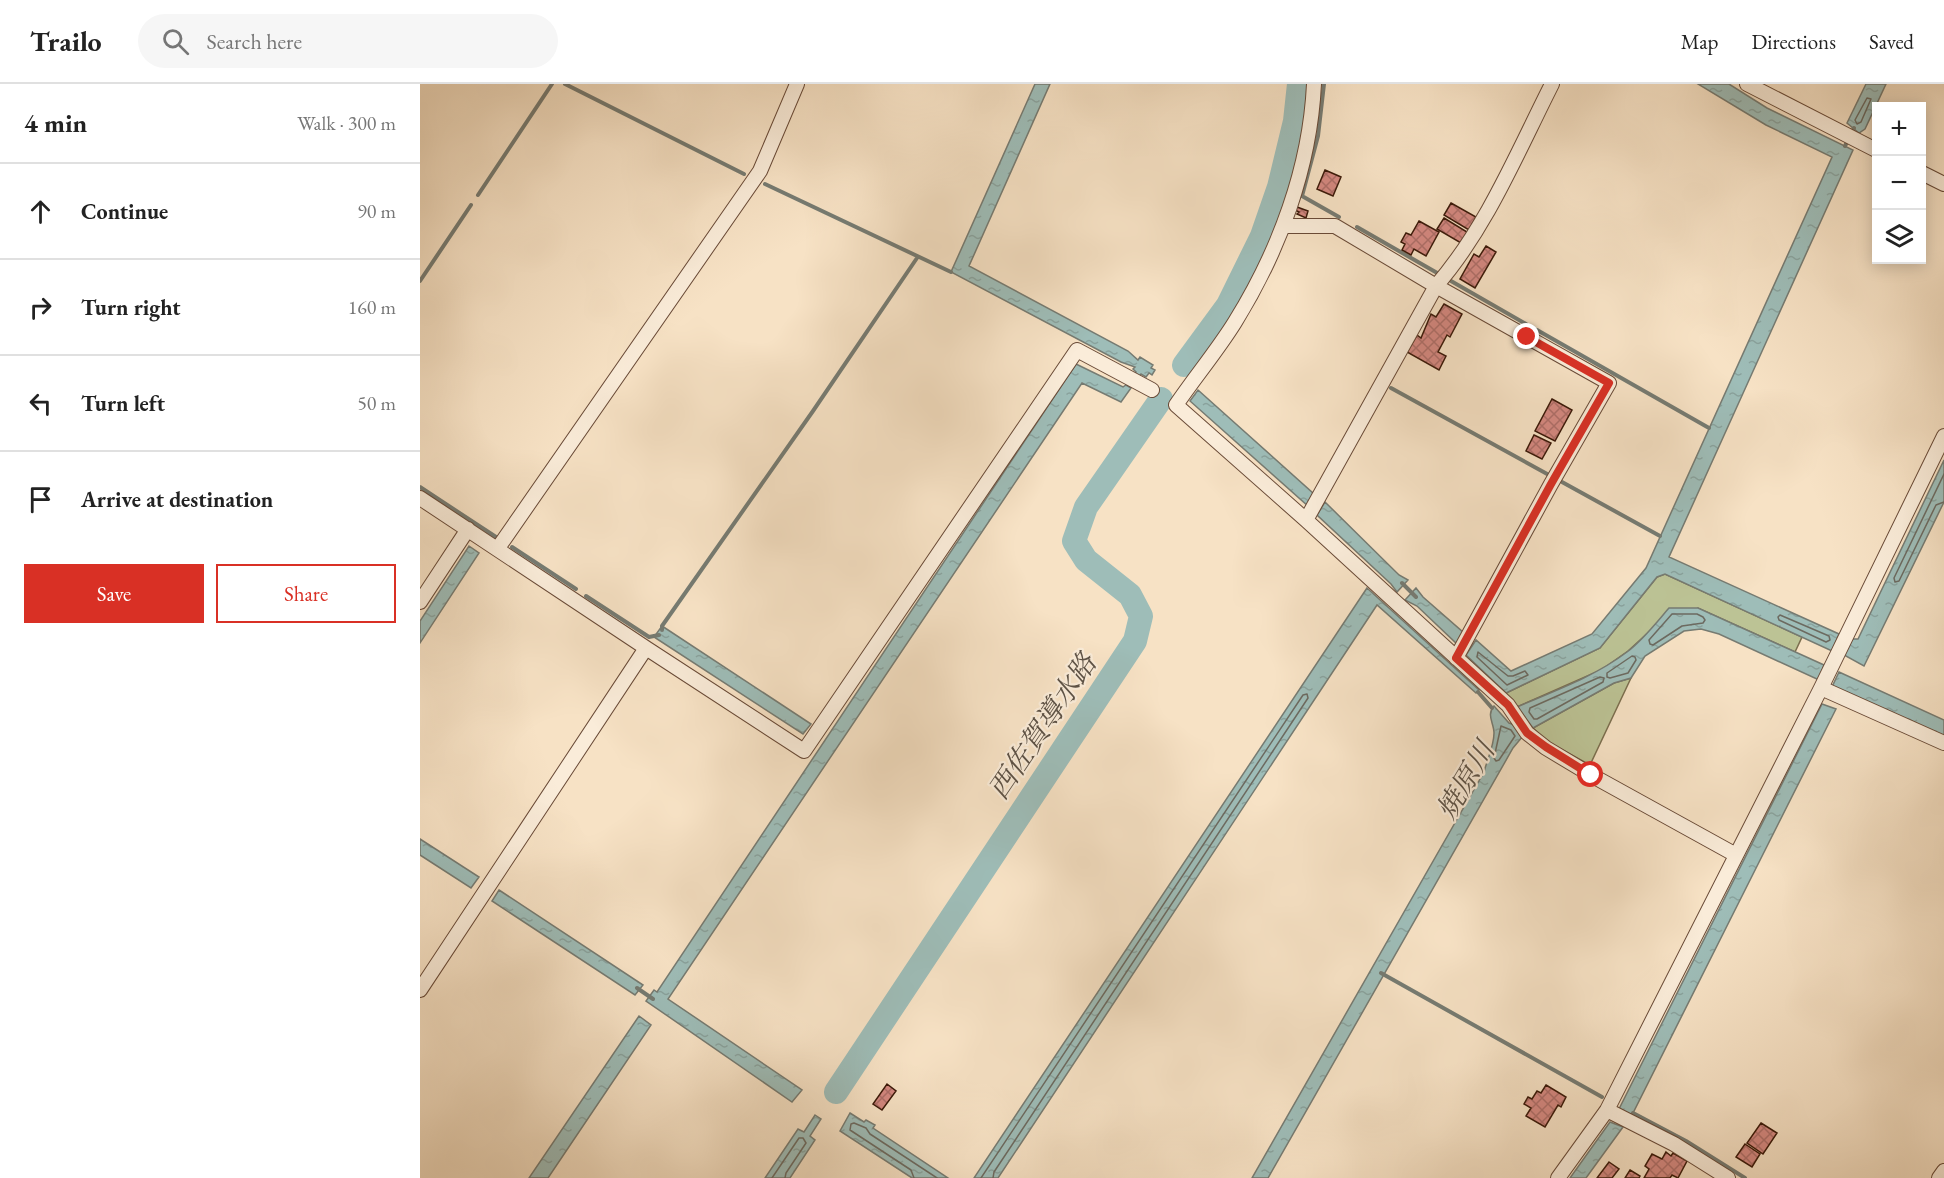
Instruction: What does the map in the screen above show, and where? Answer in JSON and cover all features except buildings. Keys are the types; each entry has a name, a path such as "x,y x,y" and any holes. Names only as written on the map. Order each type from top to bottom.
{"street":[{"path":"498,548 760,171 797,84"},
{"path":"1314,84 1306,145 1283,226 1253,291 1233,324 1176,405 1312,510 1462,648 1508,705 1523,728 1546,747 1591,775 1736,855"},
{"path":"1312,510 1436,286 1482,223 1552,84"},
{"path":"1747,84 1872,148"},
{"path":"1926,175 1944,184"},
{"path":"1283,226 1335,226 1436,286 1609,383 1462,648"},
{"path":"420,498 804,751 1077,350 1152,390"},
{"path":"1558,1178 1607,1110 1821,688 1944,436"},
{"path":"420,602 468,529"},
{"path":"420,990 646,648"},
{"path":"1821,688 1944,744"},
{"path":"1607,1110 1674,1144 1728,1178"},
{"path":"1939,1178 1944,1171"}],"green space":[{"path":"1665,574 1802,637 1795,652 1698,608 1648,633 1601,670 1517,707 1506,693 1600,648 1657,577"},
{"path":"1631,678 1590,765 1548,742 1533,728 1614,683"}],"water":[{"path":"1035,84 1050,84 969,266 1128,351 1138,360 1140,357 1153,365 1151,368 1155,370 1152,375 1149,373 1146,377 1141,374 1138,378 1134,376 1135,367 1121,362 951,272"},
{"path":"1698,84 1729,84 1767,108 1853,150 1669,557 1839,634 1832,651 1665,574 1657,577 1600,648 1506,693 1466,655 1476,640 1511,671 1592,634 1646,568 1832,157 1766,125"},
{"path":"1866,84 1886,84 1878,102 1872,102 1872,114 1865,129 1859,133 1847,123"},
{"path":"1076,364 1123,387 1126,385 1131,388 1121,402 1082,383 668,999 802,1090 792,1102 646,1001 654,990 657,992"},
{"path":"1198,390 1314,494 1308,506 1190,401"},
{"path":"1944,460 1944,502 1864,666 1844,655 1852,639 1858,639"},
{"path":"1325,502 1399,575 1408,580 1397,592 1317,515"},
{"path":"469,546 479,553 420,643 420,621"},
{"path":"1367,588 1479,690 1476,693 1377,605 998,1178 974,1178"},
{"path":"1416,588 1464,633 1457,644 1417,606 1405,600"},
{"path":"1669,608 1698,608 1824,665 1819,680 1719,634 1701,629 1684,631 1645,656 1631,678 1614,683 1533,728 1517,707 1574,683 1614,661 1638,642"},
{"path":"662,626 811,724 803,734 654,637"},
{"path":"1839,672 1944,720 1944,738 1832,687"},
{"path":"1822,704 1836,709 1632,1115 1618,1111"},
{"path":"1494,706 1509,723 1515,725 1523,736 1513,748 1268,1178 1252,1178 1484,772 1494,738 1490,716"},
{"path":"420,839 479,877 471,888 420,855"},
{"path":"499,890 643,985 635,995 492,901"},
{"path":"639,1016 651,1025 548,1178 529,1178"},
{"path":"850,1113 864,1122 866,1120 875,1125 873,1128 948,1178 912,1178 840,1131"},
{"path":"815,1115 821,1119 810,1136 815,1140 790,1178 765,1178 798,1129 804,1132"},
{"path":"1610,1122 1623,1127 1586,1178 1570,1178"}],"waterway":[{"path":"478,195 552,84"},
{"path":"565,84 744,174"},
{"name":"西佐賀導水路","path":"1184,365 1228,305 1262,236 1279,187 1295,121 1299,84"},
{"path":"1324,84 1318,136 1302,196 1339,217"},
{"path":"1845,146 1854,128"},
{"path":"765,184 951,272"},
{"path":"420,281 471,205"},
{"path":"1357,227 1439,274"},
{"path":"662,630 662,626 917,258"},
{"path":"1451,281 1526,324"},
{"path":"1537,330 1709,428"},
{"path":"1391,388 1549,475"},
{"name":"西佐賀導水路","path":"836,1092 1135,641 1141,616 1130,595 1086,560 1074,541 1086,507 1161,399"},
{"path":"1562,482 1660,536"},
{"path":"420,487 496,537"},
{"path":"512,547 576,589"},
{"path":"1402,583 1416,597"},
{"path":"586,596 649,637 659,635"},
{"path":"1478,692 1492,708"},
{"path":"1381,973 1602,1097"},
{"path":"637,988 653,999"},
{"path":"1633,1113 1686,1141 1745,1178"}],"route":[{"path":"1527,337 1609,383 1456,658 1508,705 1527,733 1591,775"}],"water label":[{"name":"焼原川","path":"1465,780"}]}
